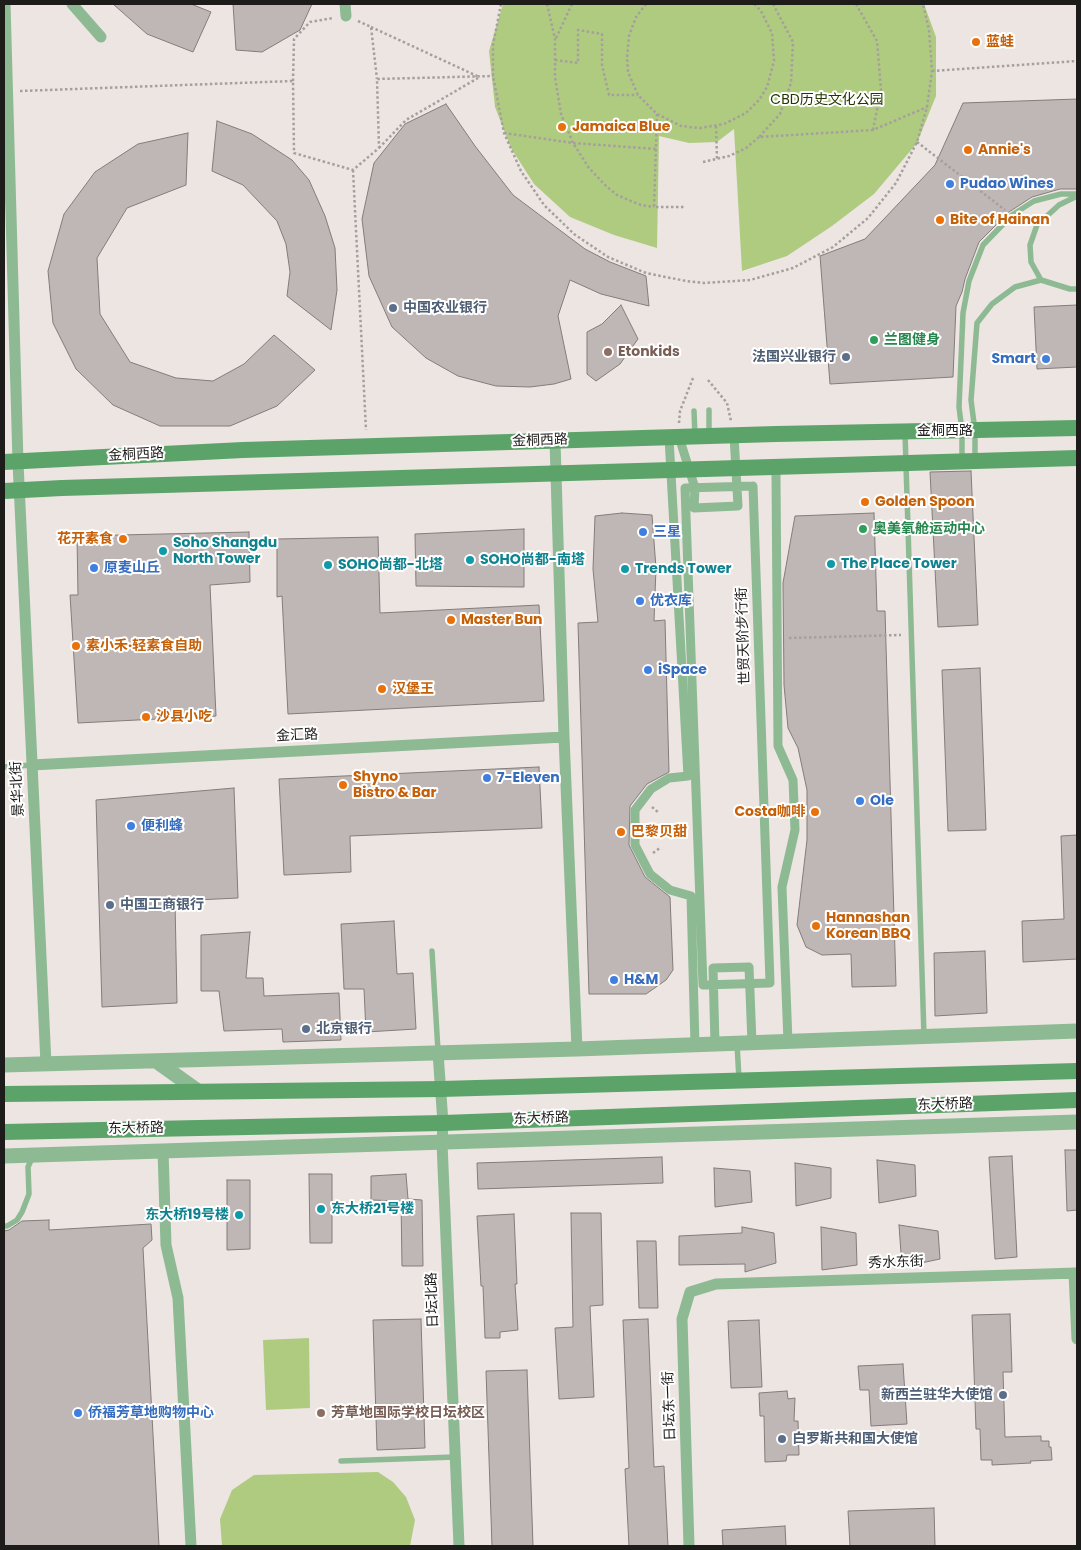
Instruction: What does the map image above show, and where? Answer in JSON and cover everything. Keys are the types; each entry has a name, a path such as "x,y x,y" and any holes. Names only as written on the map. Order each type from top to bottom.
{"main road":[{"name":"金桐西路","path":"11,462 243,450 366,446 1077,428"},
{"path":"11,490 1077,458"},
{"path":"4,1094 441,1089 1077,1071"},
{"name":"东大桥路","path":"4,1132 443,1122 1077,1100"}],"street":[{"name":"景华北街","path":"5,4 8,91 11,490 32,765 46,1064"},
{"path":"72,4 101,37"},
{"path":"346,4 346,16"},
{"path":"688,437 689,469 695,488 694,508 738,506 734,436"},
{"path":"688,437 671,470 688,776 669,778 651,788 636,810 635,845 650,874 670,890 691,896 695,1045"},
{"path":"555,441 564,737 577,1049"},
{"path":"776,475 778,746 794,780 794,830 782,887 788,1042"},
{"path":"713,985 703,985 685,488 737,486"},
{"name":"世贸天阶步行街","path":"713,985 770,983 753,486 737,486"},
{"name":"金汇路","path":"32,765 564,737"},
{"path":"715,1044 712,968 749,967 750,983 744,1043"},
{"path":"4,1065 577,1049 1077,1031"},
{"name":"日坛北路","path":"438,1053 443,1122 442,1143 459,1546"},
{"path":"156,1061 198,1091"},
{"path":"4,1156 1077,1122"},
{"path":"163,1151 166,1245 178,1298 191,1546"},
{"path":"1076,1273 1077,1339"},
{"name":"秀水东街","path":"716,1284 1076,1273"},
{"name":"日坛东一街","path":"689,1546 682,1319 690,1292 716,1284"}],"lane":[{"path":"969,461 968,431 959,407 963,313 969,281 983,245 1012,215 1034,201 1061,194 1077,195"},
{"path":"1041,280 1031,262 1030,245 1037,225 1059,205 1077,195"},
{"path":"969,461 968,431 978,324 992,304 1015,286 1041,280 1070,289 1077,289"},
{"path":"688,437 709,410"},
{"path":"688,437 694,411"},
{"path":"905,431 924,1038"},
{"path":"4,767 32,765"},
{"path":"432,951 438,1053"},
{"path":"740,1081 744,1043"},
{"path":"4,1226 8,1226 17,1220 22,1212 29,1194 28,1168 34,1155"},
{"path":"341,1461 455,1457"}],"path":[{"path":"501,4 493,45 493,76 504,133 521,171 544,205 574,234 608,257 646,273 686,282 704,283 750,280 793,268 833,247 868,218 896,183 917,142 927,107 932,71 929,30 923,4"},
{"path":"547,4 555,39 554,77 561,114 573,143 589,168 606,186 631,202 654,207 686,207"},
{"path":"555,39 572,4"},
{"path":"646,4 636,17 629,36 628,72 638,94 657,114 681,126 700,128 724,124 746,112 759,100 767,87 774,61 772,33 761,11 754,4"},
{"path":"703,162 729,156 746,148 759,138 780,114 791,83 793,42 774,4 782,4"},
{"path":"856,4 877,41 882,90 873,130"},
{"path":"353,170 294,153 294,39 310,22 346,16 479,77"},
{"path":"371,27 377,79 379,148"},
{"path":"555,60 578,62 578,30 602,34 602,65 609,95 638,94"},
{"path":"932,71 1077,61"},
{"path":"377,79 493,76"},
{"path":"353,170 379,148 406,120 479,77"},
{"path":"8,91 293,81"},
{"path":"759,138 873,130 927,107"},
{"path":"654,207 657,114"},
{"path":"716,126 716,159"},
{"path":"504,133 573,143 656,149"},
{"path":"917,142 1012,215"},
{"path":"353,170 366,446"},
{"path":"708,380 727,403 734,436"},
{"path":"777,638 911,635"}],"green space":[{"name":"CBD历史文化公园","path":"503,4 924,4 936,37 936,96 917,143 874,194 832,226 787,256 742,271 734,129 717,142 689,143 659,136 657,248 614,235 570,217 534,184 511,148 495,107 489,51"},
{"path":"309,1338 310,1408 266,1410 263,1340"},
{"path":"378,1472 393,1482 406,1497 415,1520 410,1546 222,1546 220,1519 232,1490 254,1475"}],"building":[{"path":"113,4 191,4 211,12 193,52 147,34"},
{"path":"233,4 312,4 300,30 262,52 236,50"},
{"path":"1077,99 1077,189 1060,189 1032,197 1009,212 979,242 956,306 953,377 830,384 820,256 865,239 935,165 963,103"},
{"path":"446,104 475,146 513,195 585,249 610,262 646,276 649,306 601,294 570,280 558,316 571,379 554,384 530,387 496,386 458,376 426,358 392,327 369,276 362,219 374,163 405,124"},
{"path":"217,121 252,134 292,160 309,180 325,216 335,248 337,290 331,330 287,296 290,272 286,244 277,221 243,185 212,171"},
{"path":"188,133 186,185 127,208 97,258 100,314 130,362 176,378 213,381 244,364 274,335 315,370 277,406 230,426 160,426 113,405 76,369 53,323 48,271 64,214 95,172 138,144"},
{"name":"Etonkids","path":"621,305 638,339 620,364 596,381 587,374 587,332 602,324"},
{"path":"1077,305 1077,367 1037,369 1034,307"},
{"path":"971,471 978,625 938,627 930,472"},
{"path":"622,513 652,515 656,568 654,621 665,620 669,772 647,784 630,806 629,845 645,877 670,897 673,970 666,980 646,994 589,994 578,623 598,622 593,569 595,516"},
{"path":"874,513 877,611 885,611 896,986 852,987 851,954 822,955 806,947 797,925 807,840 807,790 798,748 788,728 784,685 783,583 795,516"},
{"name":"SOHO尚都-南塔","path":"524,529 524,587 416,586 415,534"},
{"path":"249,532 250,582 210,585 216,716 78,723 70,595 78,595 77,536"},
{"path":"378,537 380,613 539,605 544,701 288,714 282,596 277,597 277,539"},
{"path":"980,668 986,830 948,831 942,670"},
{"path":"539,767 542,828 350,836 351,872 284,875 279,779"},
{"path":"234,788 238,898 175,901 177,1003 102,1007 96,800"},
{"path":"1077,835 1077,959 1023,962 1022,921 1064,919 1061,836"},
{"path":"394,921 397,974 413,973 416,1029 366,1032 364,989 344,989 341,924"},
{"path":"250,932 246,978 263,978 264,996 339,993 341,1040 283,1042 282,1029 224,1031 219,991 201,991 201,935"},
{"path":"985,951 987,1013 935,1016 934,953"},
{"path":"1065,1150 1077,1150 1077,1210 1067,1211"},
{"path":"1012,1156 1017,1257 995,1259 989,1157"},
{"path":"662,1157 663,1183 478,1189 477,1163"},
{"path":"877,1160 915,1165 916,1196 879,1203"},
{"path":"795,1163 831,1168 831,1198 796,1206"},
{"path":"714,1168 750,1171 752,1202 715,1207"},
{"name":"东大桥21号楼","path":"309,1174 332,1174 332,1243 310,1243"},
{"path":"406,1174 408,1199 422,1200 423,1266 402,1266 401,1201 371,1200 371,1176"},
{"name":"东大桥19号楼","path":"227,1180 250,1180 250,1249 227,1250"},
{"path":"571,1213 601,1213 603,1305 590,1306 594,1397 559,1399 555,1328 573,1327"},
{"path":"514,1214 518,1330 500,1332 500,1338 485,1338 477,1216"},
{"name":"侨福芳草地购物中心","path":"49,1220 49,1230 151,1224 152,1240 143,1248 159,1546 4,1546 4,1231 9,1230 22,1221"},
{"path":"899,1225 938,1231 940,1259 902,1267"},
{"path":"742,1227 774,1233 776,1263 745,1272 745,1264 679,1265 679,1236 742,1233"},
{"path":"821,1227 856,1233 857,1265 822,1270"},
{"path":"637,1241 656,1241 658,1308 639,1308"},
{"path":"1010,1314 1012,1372 1003,1372 1005,1437 1041,1436 1041,1441 1049,1441 1052,1460 992,1465 992,1460 981,1460 980,1429 976,1429 972,1315"},
{"path":"421,1319 425,1448 377,1450 373,1320"},
{"path":"648,1319 654,1467 664,1466 668,1546 629,1546 625,1469 629,1468 623,1320"},
{"path":"759,1320 762,1387 731,1388 728,1321"},
{"path":"903,1364 907,1424 871,1426 869,1390 860,1390 858,1366"},
{"path":"527,1370 533,1546 492,1546 486,1371"},
{"name":"白罗斯共和国大使馆","path":"787,1391 788,1399 795,1398 794,1421 798,1421 799,1455 787,1455 786,1461 765,1462 764,1416 760,1416 759,1393"},
{"path":"934,1508 935,1546 850,1546 848,1511"},
{"path":"785,1526 786,1546 723,1546 722,1530"}],"place":[{"name":"蓝蛙","path":"976,42"},
{"name":"Jamaica Blue","path":"562,127"},
{"name":"Annie's","path":"968,150"},
{"name":"Pudao Wines","path":"950,184"},
{"name":"Bite of Hainan","path":"940,220"},
{"name":"中国农业银行","path":"393,308"},
{"name":"兰图健身","path":"874,340"},
{"name":"Etonkids","path":"608,352"},
{"name":"法国兴业银行","path":"846,357"},
{"name":"Smart","path":"1046,359"},
{"name":"Golden Spoon","path":"865,502"},
{"name":"奥美氧舱运动中心","path":"863,529"},
{"name":"三星","path":"643,532"},
{"name":"花开素食","path":"123,539"},
{"name":"Soho Shangdu North Tower","path":"163,551"},
{"name":"SOHO尚都-南塔","path":"470,560"},
{"name":"The Place Tower","path":"831,564"},
{"name":"SOHO尚都-北塔","path":"328,565"},
{"name":"原麦山丘","path":"94,568"},
{"name":"Trends Tower","path":"625,569"},
{"name":"优衣库","path":"640,601"},
{"name":"Master Bun","path":"451,620"},
{"name":"素小禾·轻素食自助","path":"76,646"},
{"name":"iSpace","path":"648,670"},
{"name":"汉堡王","path":"382,689"},
{"name":"沙县小吃","path":"146,717"},
{"name":"7-Eleven","path":"487,778"},
{"name":"Shyno Bistro & Bar","path":"343,785"},
{"name":"Ole","path":"860,801"},
{"name":"Costa咖啡","path":"815,812"},
{"name":"便利蜂","path":"131,826"},
{"name":"巴黎贝甜","path":"621,832"},
{"name":"中国工商银行","path":"110,905"},
{"name":"Hannashan Korean BBQ","path":"816,926"},
{"name":"H&M","path":"614,980"},
{"name":"北京银行","path":"306,1029"},
{"name":"东大桥21号楼","path":"321,1209"},
{"name":"东大桥19号楼","path":"239,1215"},
{"name":"新西兰驻华大使馆","path":"1003,1395"},
{"name":"侨福芳草地购物中心","path":"78,1413"},
{"name":"芳草地国际学校日坛校区","path":"321,1413"},
{"name":"白罗斯共和国大使馆","path":"782,1439"}]}
